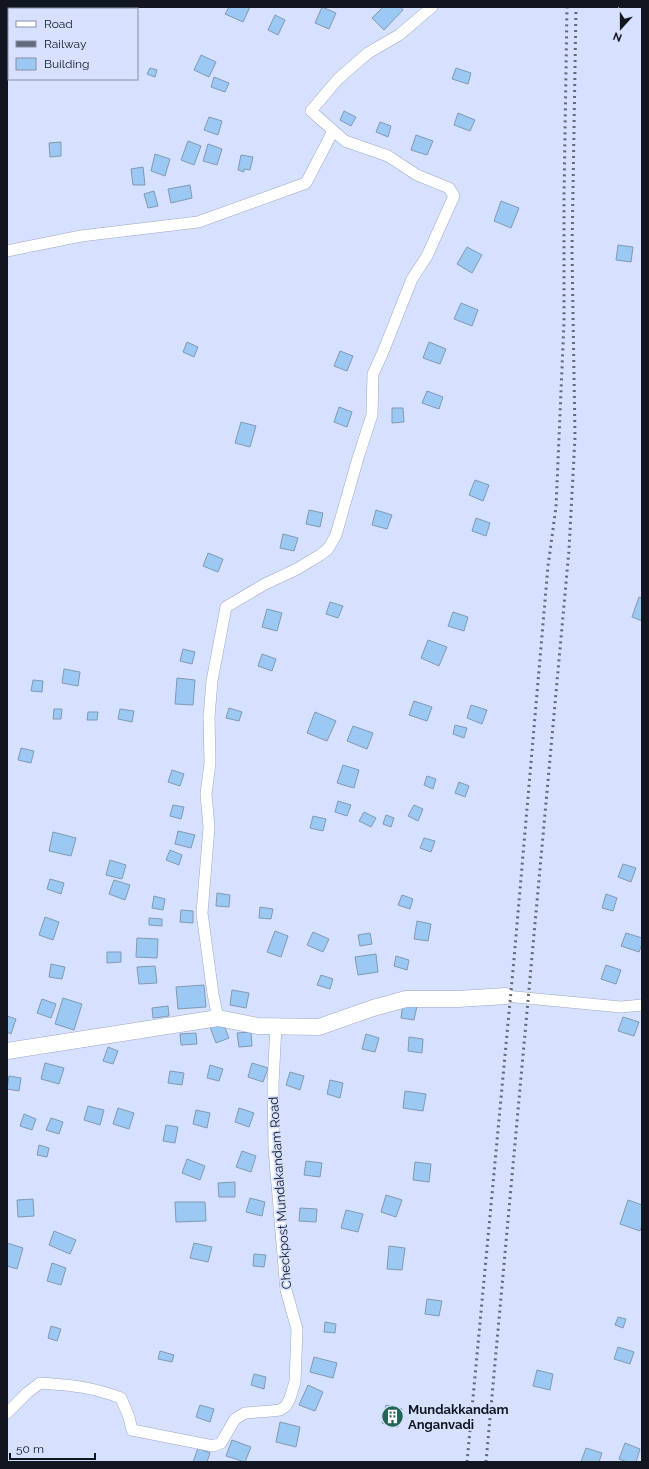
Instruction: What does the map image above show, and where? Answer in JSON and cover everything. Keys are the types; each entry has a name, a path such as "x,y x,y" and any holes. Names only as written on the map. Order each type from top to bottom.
{"street":[{"path":"218,1018 213,994 202,913 209,828 206,794 210,763 209,717 214,674 226,607 265,584 320,555 328,549 336,536 372,415 373,374 412,279 427,256 454,196 449,188 417,175 388,156 345,141 311,111 338,79 368,53 399,35 432,7"},
{"path":"7,251 81,236 198,222 306,183 333,131"},
{"path":"7,1051 218,1018 258,1026 319,1027 372,1008 406,999 458,999 506,996 621,1007 642,1005"},
{"name":"Checkpost Mundakandam Road","path":"7,1413 27,1393 40,1383 80,1386 103,1391 121,1398 129,1417 132,1430 213,1446 221,1443 235,1419 246,1413 280,1410 286,1406 290,1398 294,1382 297,1329 286,1290 274,1149 273,1084 276,1026"}],"building":[{"path":"229,7 250,7 243,22 225,14"},
{"path":"322,7 336,13 329,29 315,23"},
{"path":"383,7 401,7 403,10 384,30 372,18"},
{"path":"275,15 285,20 278,35 268,30"},
{"path":"201,55 216,62 209,77 194,70"},
{"path":"150,68 157,70 155,77 147,74"},
{"path":"456,68 471,73 468,84 452,79"},
{"path":"214,77 229,83 225,92 211,87"},
{"path":"344,111 356,117 351,126 340,120"},
{"path":"458,113 475,120 470,131 454,125"},
{"path":"209,117 222,121 218,135 204,130"},
{"path":"380,122 391,126 388,137 376,132"},
{"path":"416,135 433,141 427,155 411,150"},
{"path":"188,141 201,146 194,165 181,160"},
{"path":"61,142 61,156 50,157 49,143"},
{"path":"208,144 222,149 217,165 203,161"},
{"path":"155,154 170,159 165,176 151,171"},
{"path":"241,155 253,157 250,170 244,169 244,172 238,170"},
{"path":"143,167 145,185 133,185 131,169"},
{"path":"190,185 192,198 171,203 168,189"},
{"path":"154,191 158,206 148,208 144,194"},
{"path":"501,201 519,208 511,228 494,221"},
{"path":"618,245 633,247 631,262 616,260"},
{"path":"467,247 482,255 472,273 457,264"},
{"path":"461,303 478,310 472,326 454,319"},
{"path":"187,342 198,347 194,357 183,352"},
{"path":"429,342 446,349 440,364 423,358"},
{"path":"340,351 353,356 347,371 334,366"},
{"path":"427,391 443,397 439,409 422,403"},
{"path":"339,407 352,412 347,427 334,422"},
{"path":"392,408 403,408 404,422 392,423"},
{"path":"241,422 256,426 250,447 235,443"},
{"path":"475,480 489,485 483,501 469,495"},
{"path":"309,510 323,513 320,527 306,524"},
{"path":"376,510 392,515 387,529 372,525"},
{"path":"476,518 490,523 486,536 472,531"},
{"path":"283,534 298,538 294,551 280,548"},
{"path":"208,553 223,559 218,572 203,566"},
{"path":"639,597 642,598 642,621 632,617"},
{"path":"330,602 343,606 338,618 326,614"},
{"path":"267,609 282,613 277,631 262,627"},
{"path":"453,612 468,617 464,631 448,626"},
{"path":"428,640 447,647 439,666 421,658"},
{"path":"183,649 195,652 192,664 180,661"},
{"path":"262,654 276,659 272,671 258,666"},
{"path":"64,669 80,672 78,686 62,683"},
{"path":"177,678 195,680 193,705 175,704"},
{"path":"33,680 43,681 42,692 31,691"},
{"path":"414,701 432,707 427,721 409,715"},
{"path":"471,705 487,710 482,724 467,718"},
{"path":"229,708 242,712 239,721 226,718"},
{"path":"54,709 62,709 61,719 53,719"},
{"path":"120,709 134,711 132,722 118,719"},
{"path":"88,712 98,712 97,720 87,720"},
{"path":"315,712 336,721 327,741 307,733"},
{"path":"455,725 467,728 464,738 453,734"},
{"path":"353,726 373,733 367,749 347,741"},
{"path":"21,748 34,751 31,763 18,760"},
{"path":"343,765 359,770 354,788 337,783"},
{"path":"172,770 184,774 180,786 168,782"},
{"path":"427,776 436,779 433,789 424,785"},
{"path":"459,782 469,786 465,797 455,793"},
{"path":"338,801 351,805 347,816 335,812"},
{"path":"173,805 184,807 181,819 170,816"},
{"path":"414,805 423,809 418,821 408,816"},
{"path":"364,812 376,818 371,827 359,821"},
{"path":"386,815 394,818 391,827 383,824"},
{"path":"313,816 326,819 323,831 310,828"},
{"path":"178,831 195,835 191,848 175,844"},
{"path":"53,832 76,838 71,856 49,851"},
{"path":"424,838 435,841 431,852 420,848"},
{"path":"170,850 182,855 179,865 166,860"},
{"path":"110,860 126,865 122,879 106,875"},
{"path":"623,864 636,868 631,882 618,877"},
{"path":"50,879 64,883 61,894 47,889"},
{"path":"114,880 130,885 125,900 109,894"},
{"path":"217,893 230,895 229,907 216,906"},
{"path":"606,894 617,898 613,911 602,908"},
{"path":"402,895 413,899 410,909 398,905"},
{"path":"154,896 165,899 163,910 152,908"},
{"path":"260,907 273,909 271,919 259,918"},
{"path":"181,910 193,911 193,923 180,922"},
{"path":"45,917 59,922 53,940 39,935"},
{"path":"149,918 162,919 162,926 149,925"},
{"path":"417,921 431,924 428,941 414,939"},
{"path":"275,931 288,936 281,957 267,952"},
{"path":"313,932 329,939 323,952 307,945"},
{"path":"370,933 372,944 360,946 358,935"},
{"path":"626,933 642,938 642,944 639,952 621,946"},
{"path":"137,938 158,939 157,958 136,957"},
{"path":"107,952 121,952 121,962 107,963"},
{"path":"376,954 378,972 358,975 355,957"},
{"path":"396,956 409,960 407,970 394,966"},
{"path":"51,964 65,967 62,979 49,977"},
{"path":"606,965 621,970 616,984 601,979"},
{"path":"155,966 157,983 139,984 137,967"},
{"path":"321,975 333,979 330,989 317,985"},
{"path":"204,985 206,1007 178,1009 176,987"},
{"path":"232,990 249,993 246,1008 230,1005"},
{"path":"63,998 82,1004 74,1030 55,1024"},
{"path":"42,999 56,1004 51,1018 37,1013"},
{"path":"403,1004 417,1006 414,1020 401,1018"},
{"path":"168,1006 169,1016 153,1018 152,1008"},
{"path":"7,1016 16,1019 11,1034 7,1032"},
{"path":"623,1017 639,1022 634,1036 618,1031"},
{"path":"223,1023 229,1038 216,1043 210,1027"},
{"path":"251,1032 252,1046 239,1047 237,1033"},
{"path":"196,1033 197,1044 181,1045 180,1034"},
{"path":"366,1034 379,1038 375,1052 362,1049"},
{"path":"409,1037 423,1039 422,1053 408,1051"},
{"path":"108,1047 118,1051 113,1064 103,1061"},
{"path":"45,1063 64,1068 59,1084 41,1079"},
{"path":"252,1063 268,1068 263,1082 248,1077"},
{"path":"210,1065 223,1069 219,1081 207,1078"},
{"path":"170,1071 184,1073 182,1085 168,1083"},
{"path":"290,1072 304,1076 300,1090 286,1085"},
{"path":"9,1076 21,1078 19,1091 7,1089"},
{"path":"330,1080 343,1083 340,1098 327,1094"},
{"path":"405,1091 426,1094 423,1111 403,1108"},
{"path":"88,1106 104,1110 100,1125 84,1120"},
{"path":"118,1108 134,1113 129,1129 113,1124"},
{"path":"239,1108 254,1113 249,1127 235,1122"},
{"path":"196,1110 210,1113 207,1128 193,1124"},
{"path":"24,1114 36,1119 32,1130 20,1126"},
{"path":"51,1118 63,1122 59,1134 46,1130"},
{"path":"166,1125 178,1127 175,1143 163,1141"},
{"path":"39,1145 49,1148 47,1157 37,1155"},
{"path":"242,1151 256,1156 251,1172 236,1167"},
{"path":"187,1159 205,1166 200,1180 182,1173"},
{"path":"306,1161 322,1163 320,1177 304,1175"},
{"path":"415,1162 431,1164 429,1182 413,1180"},
{"path":"235,1182 235,1197 219,1197 218,1183"},
{"path":"386,1195 402,1200 396,1217 381,1212"},
{"path":"250,1198 265,1202 262,1216 246,1212"},
{"path":"33,1199 34,1216 18,1217 17,1200"},
{"path":"628,1200 642,1205 642,1225 640,1231 620,1224"},
{"path":"175,1202 205,1202 206,1221 176,1222"},
{"path":"300,1208 317,1209 316,1222 299,1221"},
{"path":"346,1210 363,1214 358,1232 341,1228"},
{"path":"54,1231 76,1240 70,1254 49,1245"},
{"path":"7,1243 23,1248 17,1269 7,1266"},
{"path":"194,1243 212,1247 208,1262 190,1258"},
{"path":"389,1246 405,1248 402,1270 387,1269"},
{"path":"254,1254 266,1255 264,1267 253,1266"},
{"path":"52,1263 66,1268 61,1285 47,1281"},
{"path":"427,1299 442,1301 439,1316 425,1314"},
{"path":"618,1317 626,1319 623,1328 615,1325"},
{"path":"325,1322 336,1324 335,1333 324,1332"},
{"path":"51,1326 61,1329 57,1341 48,1338"},
{"path":"618,1347 634,1352 630,1364 614,1359"},
{"path":"160,1351 174,1355 172,1362 158,1359"},
{"path":"314,1357 337,1363 333,1378 310,1372"},
{"path":"537,1370 553,1374 550,1390 533,1386"},
{"path":"254,1374 266,1377 264,1389 251,1385"},
{"path":"308,1385 323,1392 315,1411 299,1405"},
{"path":"200,1405 214,1409 210,1422 196,1417"},
{"name":"Mundakkandam Anganvadi","path":"386,1405 402,1409 398,1427 382,1423"},
{"path":"280,1422 300,1427 296,1447 276,1442"},
{"path":"232,1440 251,1447 245,1462 226,1456"},
{"path":"625,1443 640,1449 636,1462 627,1462 619,1459"},
{"path":"198,1448 210,1453 207,1462 193,1462"},
{"path":"586,1448 602,1453 599,1462 581,1462"}],"railway":[{"path":"467,1462 514,959 548,566 556,507 564,322 567,7"},
{"path":"486,1462 569,550 575,437 572,251 576,7"}],"place":[{"name":"Mundakkandam Anganvadi","path":"392,1416"}]}
